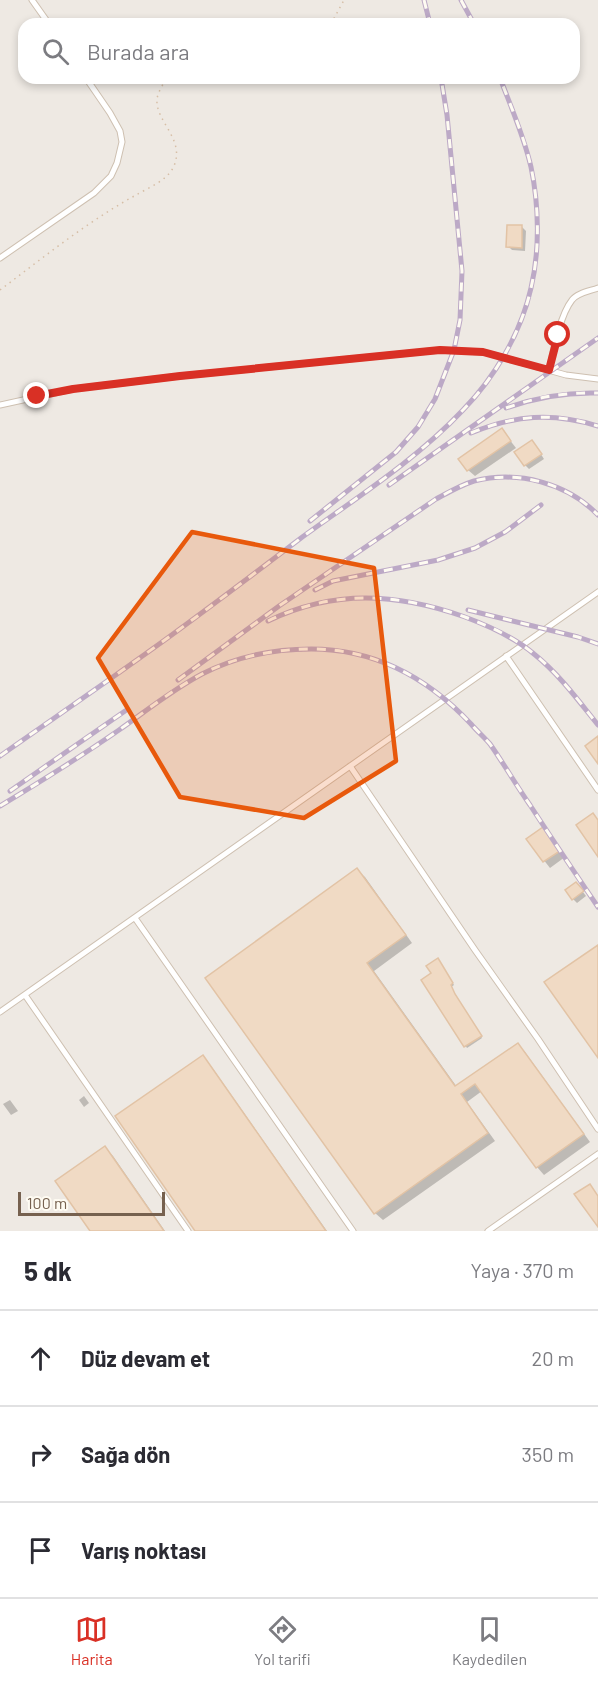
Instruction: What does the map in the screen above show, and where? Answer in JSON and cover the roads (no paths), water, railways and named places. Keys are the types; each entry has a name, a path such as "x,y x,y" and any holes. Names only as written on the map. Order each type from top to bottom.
{"lane":[{"path":"32,0 45,18"},
{"path":"0,258 94,193 111,176 122,142 120,131 90,84"},
{"path":"549,370 558,335 572,300 578,295 598,288"},
{"path":"0,405 73,389 440,350 483,352 566,375 598,379"},
{"path":"0,1012 598,592"},
{"path":"506,657 598,790"},
{"path":"350,766 598,1130"},
{"path":"135,918 353,1231"},
{"path":"25,995 188,1231"},
{"path":"488,1231 598,1154"}],"railway":[{"path":"424,0 428,18"},
{"path":"461,0 471,18"},
{"path":"310,521 396,452 418,427 435,399 454,350 460,320 462,271 442,84"},
{"path":"0,756 162,642 385,478 445,428 486,383 514,338 527,305 534,273 537,243 536,197 531,167 502,84"},
{"path":"389,485 598,338"},
{"path":"506,408 551,396 598,393"},
{"path":"471,433 503,422 549,417 598,426"},
{"path":"178,680 279,606 436,499 474,481 508,477 541,482 572,495 598,515"},
{"path":"315,590 333,581 438,560 475,548 505,532 541,505"},
{"path":"268,621 293,611 341,599 390,599 440,609 492,628 526,648 560,679 598,725"},
{"path":"468,610 598,644"},
{"path":"0,806 90,750 159,701 202,674 241,659 269,652 297,649 334,650 357,654 399,669 437,693 454,708 490,744 598,907"},
{"path":"10,791 125,711"}]}
